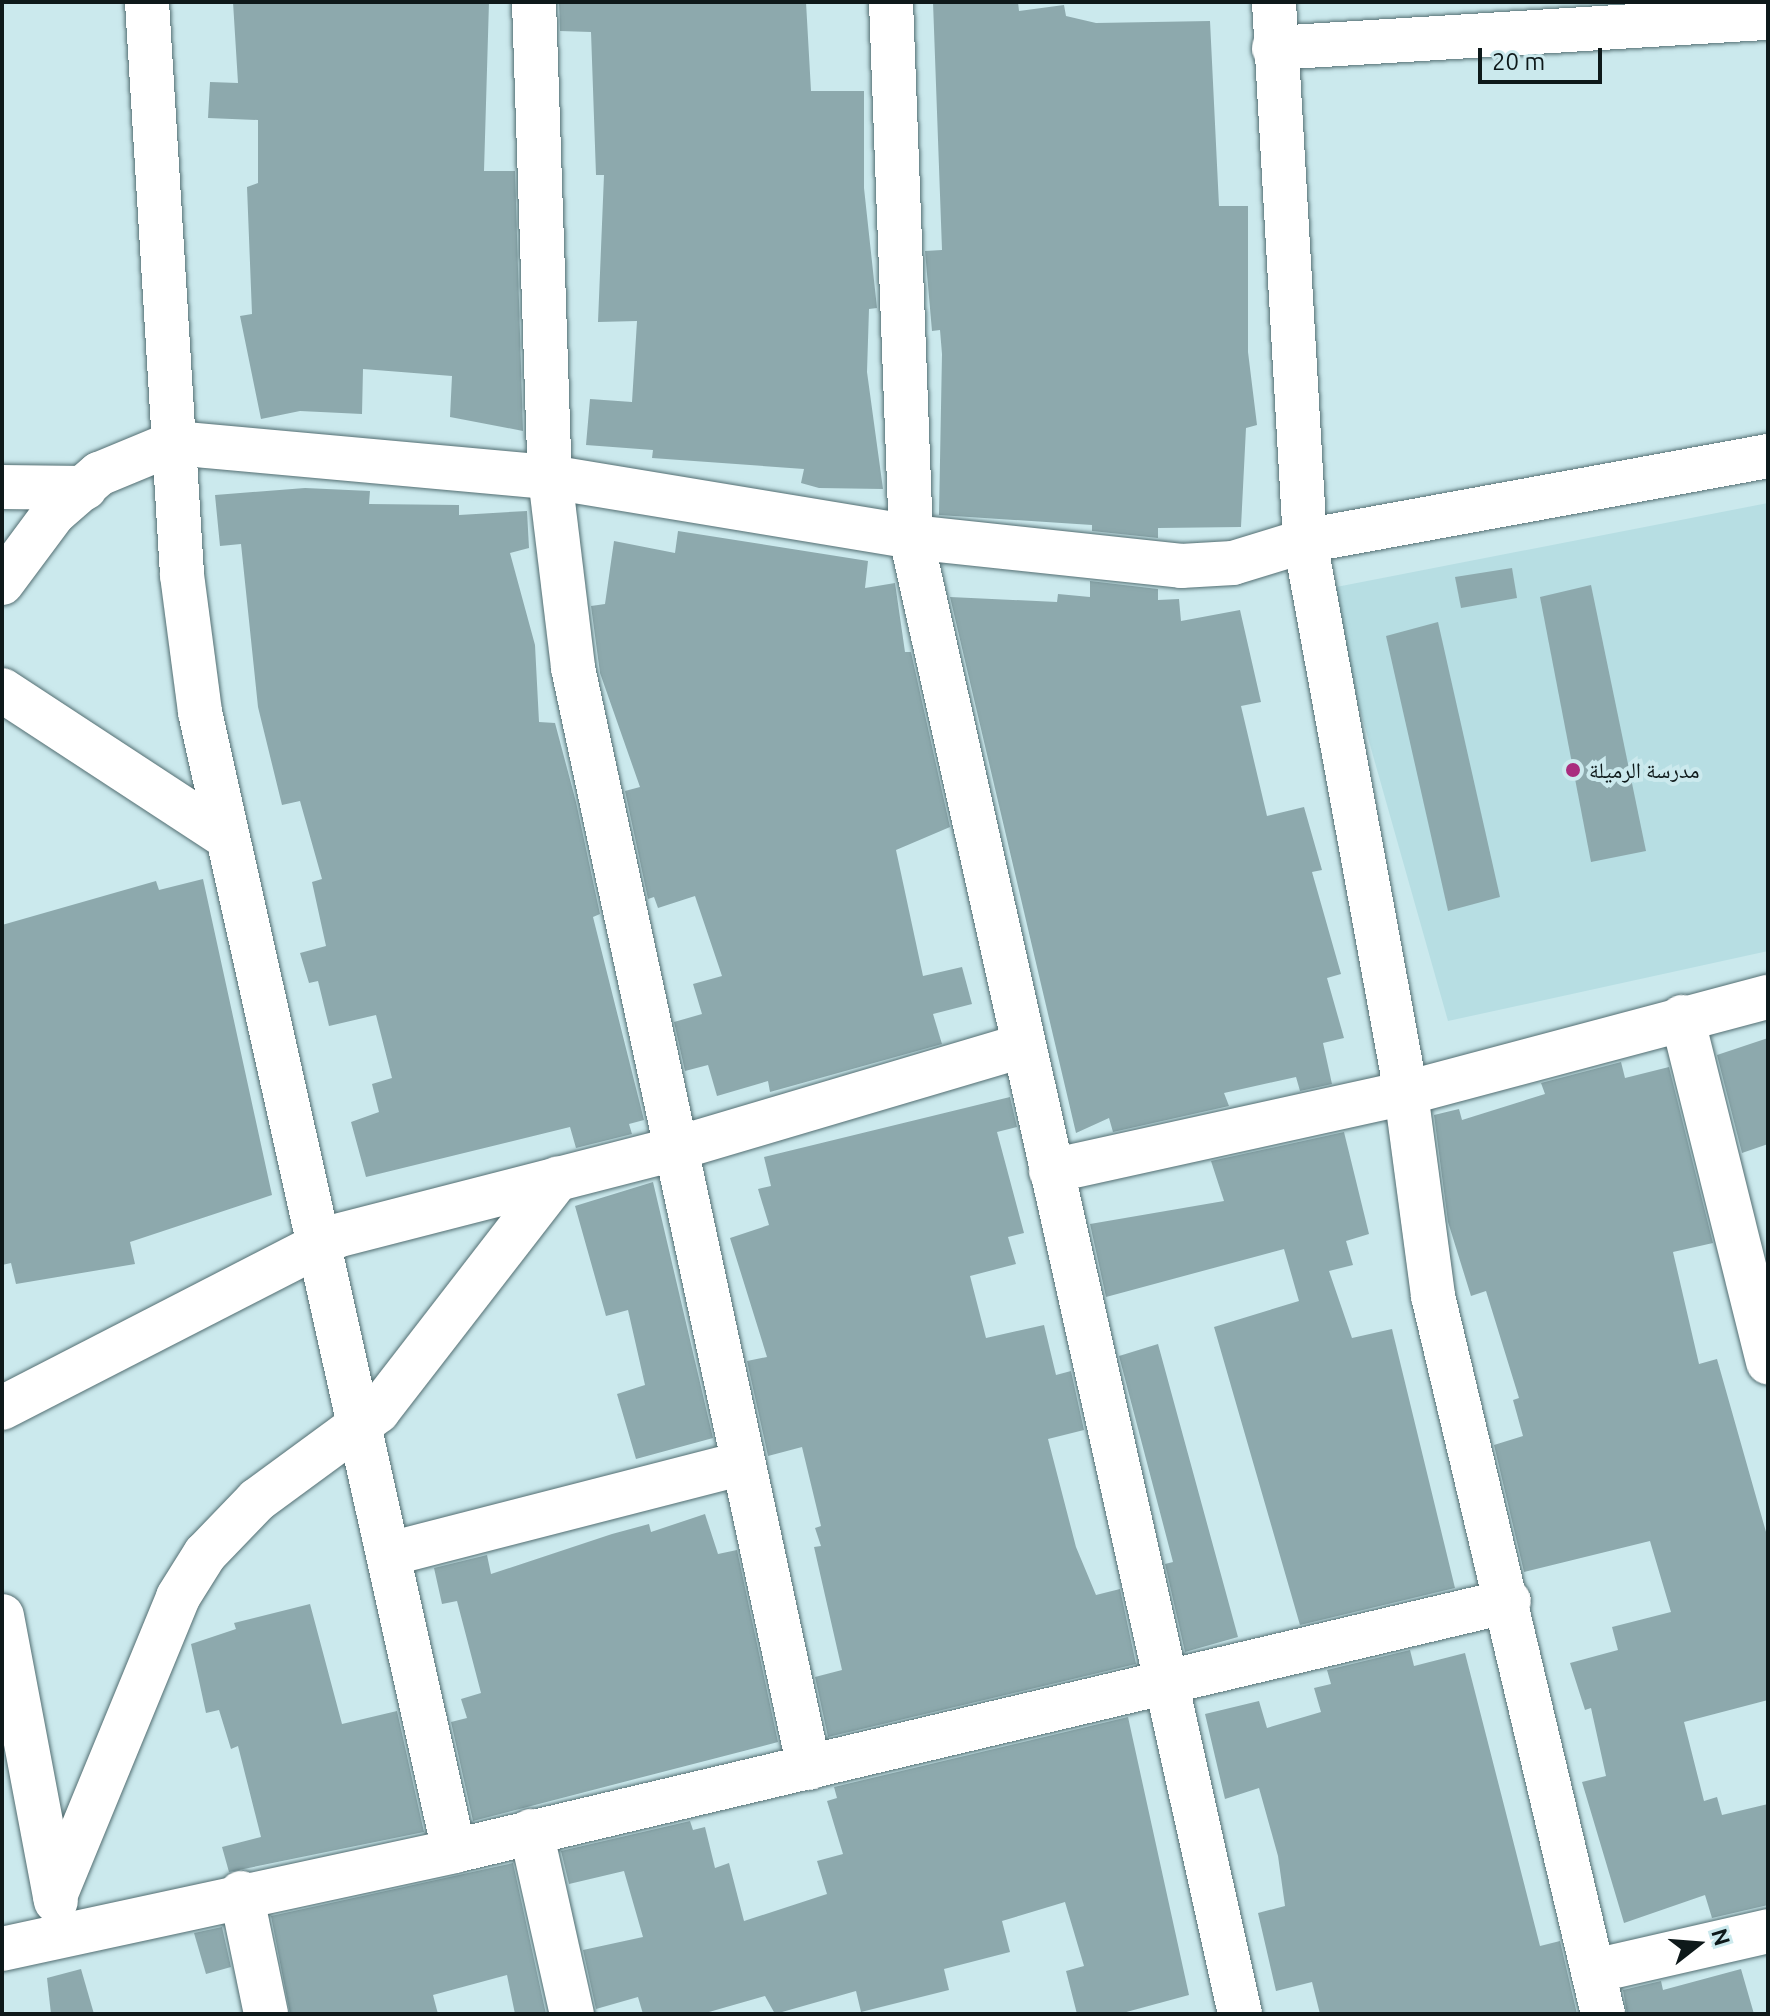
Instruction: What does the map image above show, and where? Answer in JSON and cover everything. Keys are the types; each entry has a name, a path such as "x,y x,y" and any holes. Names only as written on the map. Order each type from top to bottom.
{"street":[{"path":"147,2 189,644 222,834 322,1243 454,1851"},
{"path":"534,2 550,477 573,668 740,1464 809,1768"},
{"path":"891,2 911,537 1163,1682 1240,2014"},
{"path":"1274,2 1274,48 1305,541 1406,1093 1433,1296 1509,1601 1603,2014"},
{"path":"1274,48 1586,14 1768,18"},
{"path":"2,583 54,513 85,488 140,453 174,443 550,477 911,537 1181,566 1233,563 1305,541 1768,456"},
{"path":"2,487 85,488"},
{"path":"2,690 222,834"},
{"path":"1051,1171 1406,1093 1682,1017 1768,997"},
{"path":"1682,1017 1768,1362"},
{"path":"2,1408 322,1243 674,1149 1022,1046"},
{"path":"59,1915 178,1597 205,1554 275,1485 363,1426 558,1178"},
{"path":"389,1554 740,1464"},
{"path":"2,1949 59,1915 241,1893 454,1851 1509,1601"},
{"path":"2,1616 59,1915"},
{"path":"531,1831 572,2014"},
{"path":"241,1893 266,2014"},
{"path":"1594,1971 1768,1931"}],"shaded area":[{"name":"مدرسة الرميلة","path":"1768,503 1768,951 1448,1021 1326,589"}],"building":[{"path":"233,2 489,2 484,171 515,171 523,431 450,417 452,376 363,369 362,414 300,411 261,419 240,316 252,314 247,187 258,183 258,120 208,118 210,82 238,83"},
{"path":"559,2 806,2 811,91 864,91 864,188 877,308 869,309 867,372 883,489 819,488 801,483 804,469 652,458 653,450 586,445 590,399 632,402 637,321 598,322 604,175 596,175 591,32 560,31"},
{"path":"933,2 1018,2 1019,11 1064,5 1066,16 1096,23 1210,21 1219,206 1248,206 1248,352 1257,425 1246,428 1241,527 1158,528 1158,538 1092,531 1092,525 939,515 942,354 940,330 932,331 925,251 942,250"},
{"path":"305,488 370,491 369,504 459,505 459,515 527,511 529,548 510,553 535,645 539,722 555,723 576,802 600,914 593,917 644,1120 629,1124 632,1134 576,1148 570,1127 366,1177 351,1122 379,1112 372,1084 392,1078 376,1015 329,1026 318,981 309,983 300,953 326,946 312,882 322,879 300,801 282,805 258,707 241,544 220,546 215,495"},
{"path":"678,531 868,561 865,588 895,583 905,652 911,652 950,827 896,850 923,976 962,967 972,1004 933,1014 942,1044 770,1092 768,1081 717,1096 708,1065 685,1071 674,1022 702,1014 693,984 722,976 695,896 658,908 654,897 648,899 625,791 640,787 600,673 591,606 605,604 614,541 675,553"},
{"path":"1512,568 1517,598 1461,608 1455,577"},
{"path":"1090,581 1158,589 1158,600 1179,599 1181,621 1240,610 1261,702 1241,706 1267,816 1304,807 1322,870 1312,872 1341,974 1327,978 1344,1038 1323,1043 1332,1084 1300,1091 1296,1077 1224,1093 1229,1106 1113,1132 1109,1118 1076,1133 950,597 1057,602 1058,594 1090,597"},
{"path":"1591,585 1646,851 1591,862 1540,597"},
{"path":"1438,622 1500,897 1448,911 1386,636"},
{"path":"203,879 272,1195 130,1242 135,1264 16,1284 11,1263 2,1265 2,925 156,881 159,890"},
{"path":"1768,1038 1768,1144 1742,1153 1717,1055"},
{"path":"1621,1062 1625,1078 1669,1067 1713,1243 1673,1252 1699,1364 1717,1359 1768,1539 1768,1700 1684,1722 1704,1801 1717,1797 1722,1815 1768,1804 1768,1905 1712,1918 1705,1895 1624,1923 1582,1782 1606,1776 1591,1708 1585,1710 1570,1663 1618,1650 1612,1627 1671,1612 1650,1541 1524,1572 1494,1445 1523,1436 1513,1400 1519,1398 1486,1291 1471,1296 1448,1222 1434,1115 1459,1109 1462,1120 1545,1094 1541,1083"},
{"path":"1010,1097 1017,1127 997,1132 1024,1233 1008,1237 1016,1264 970,1276 986,1338 1044,1325 1056,1375 1071,1371 1084,1430 1048,1439 1076,1547 1096,1595 1120,1589 1136,1664 828,1737 815,1677 842,1670 814,1547 821,1546 815,1528 821,1526 802,1447 768,1456 747,1361 767,1357 730,1238 769,1225 758,1189 771,1186 764,1157"},
{"path":"1344,1132 1369,1234 1346,1241 1353,1265 1329,1271 1352,1338 1392,1329 1455,1588 1300,1625 1214,1327 1299,1301 1284,1249 1106,1297 1090,1224 1224,1201 1211,1161"},
{"path":"653,1182 713,1438 636,1459 617,1394 645,1385 628,1310 606,1316 575,1206"},
{"path":"1158,1344 1238,1637 1185,1652 1165,1564 1173,1562 1119,1356"},
{"path":"705,1514 718,1554 737,1550 778,1742 473,1821 451,1722 467,1718 461,1699 481,1693 457,1601 442,1604 434,1568 487,1555 491,1574 612,1534 649,1524 651,1532"},
{"path":"310,1604 342,1724 397,1711 424,1832 229,1872 222,1847 261,1837 238,1746 231,1749 219,1710 206,1713 191,1644 236,1629 234,1623"},
{"path":"1410,1650 1414,1666 1465,1653 1540,1946 1560,1941 1577,2014 1320,2014 1312,1982 1276,1991 1258,1913 1285,1906 1278,1856 1259,1788 1225,1799 1205,1714 1259,1701 1267,1728 1321,1712 1314,1688 1331,1684 1327,1670"},
{"path":"1128,1717 1189,1995 1119,2014 1077,2014 1066,1971 1084,1966 1065,1902 1002,1921 1010,1952 944,1969 949,1990 861,2012 856,1991 775,2014 765,1996 702,2014 643,2014 638,1997 596,2009 583,1950 643,1937 624,1871 569,1884 561,1851 690,1821 693,1830 705,1827 715,1868 729,1863 744,1921 827,1894 817,1861 843,1854 827,1801 837,1798 834,1787"},
{"path":"513,1863 546,2014 515,2014 507,1975 433,1995 438,2014 290,2014 271,1916"},
{"path":"222,1927 231,1967 206,1974 194,1933"},
{"path":"81,1969 94,2014 51,2014 47,1978"},
{"path":"1741,1969 1754,2014 1627,2014 1623,1990 1661,1981 1663,1990"}],"place":[{"name":"مدرسة الرميلة","path":"1573,770"}]}
